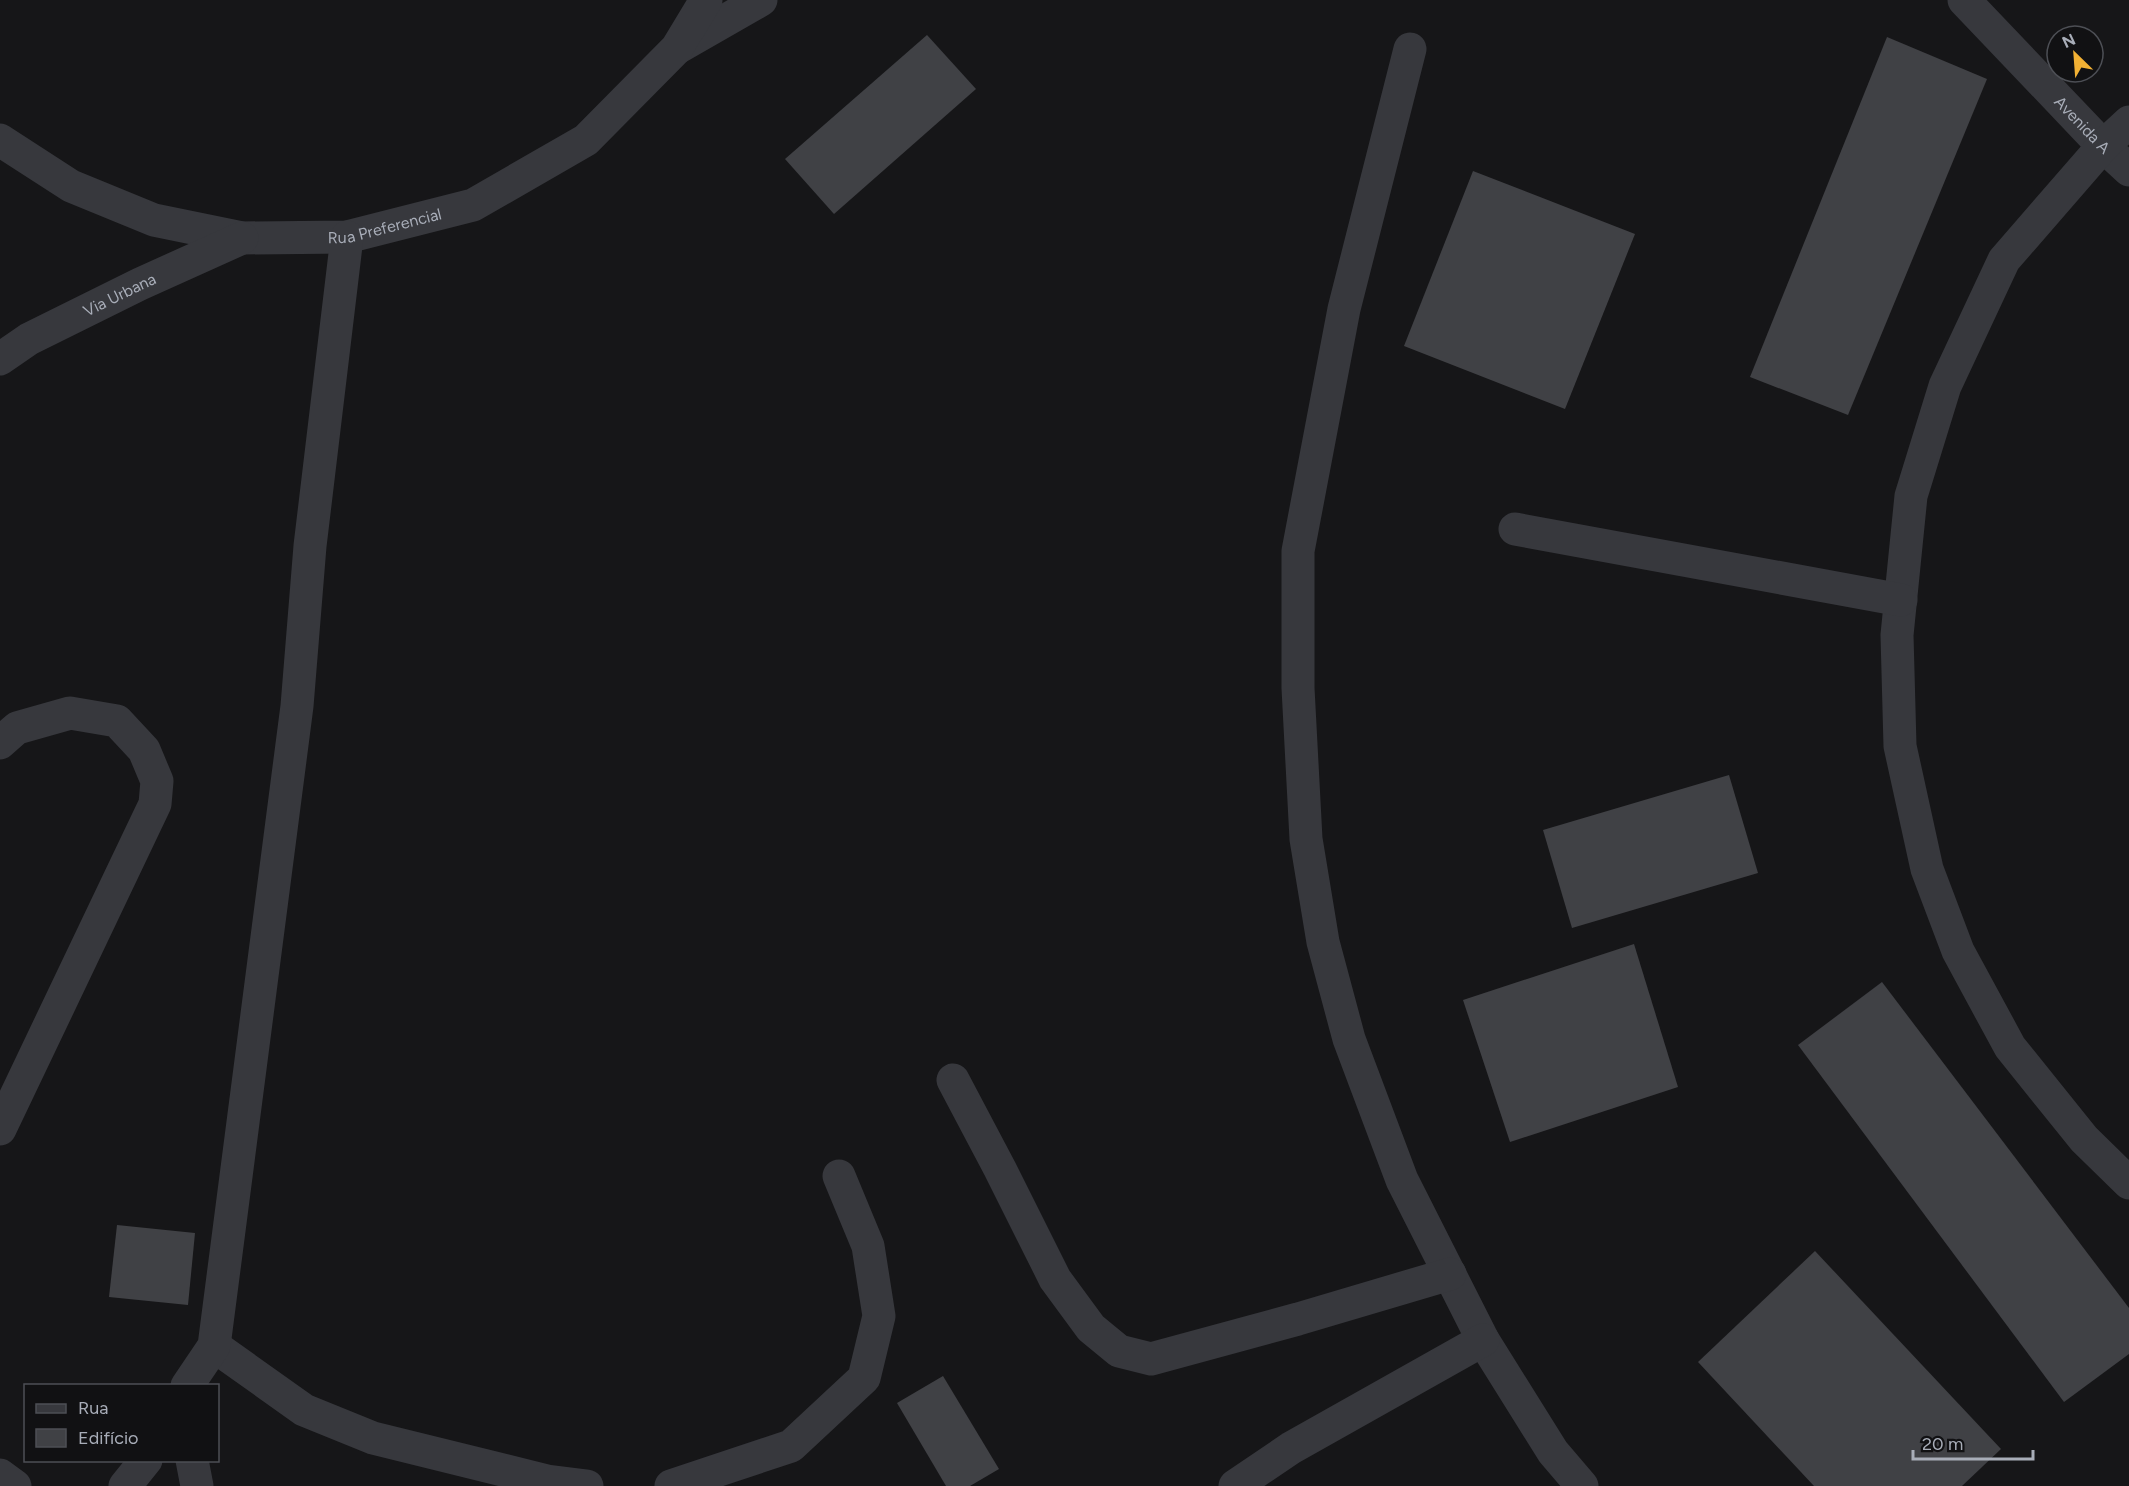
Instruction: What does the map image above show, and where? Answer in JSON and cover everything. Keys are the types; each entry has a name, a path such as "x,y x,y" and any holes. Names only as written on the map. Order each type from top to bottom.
{"lane":[{"name":"Rua Preferencial","path":"0,140 71,186 154,220 242,238 347,237 473,205 586,140 677,48 706,0"},
{"path":"677,48 761,0"},
{"name":"Avenida A","path":"1964,0 2129,171"},
{"path":"1410,49 1344,309 1298,551 1298,688 1306,839 1323,942 1349,1039 1402,1180 1483,1340 1553,1452 1582,1486"},
{"path":"2129,122 2103,146 2004,260 1945,386 1911,496 1897,635 1900,746 1927,869 1958,951 2010,1047 2084,1139 2129,1183"},
{"path":"189,1384 214,1346 297,706 310,546 347,237"},
{"name":"Via Urbana","path":"0,358 29,339 140,284 242,238"},
{"path":"1515,529 1900,600"},
{"path":"0,743 17,728 70,713 117,721 144,750 157,781 154,804 0,1129"},
{"path":"953,1080 1055,1279 1091,1328 1119,1351 1151,1359 1450,1274"},
{"path":"671,1486 717,1479 791,1446 864,1378 879,1316 868,1246 839,1176"},
{"path":"1235,1486 1291,1448 1483,1340"},
{"path":"214,1346 304,1410 373,1438 547,1481 587,1486"},
{"path":"125,1486 145,1462"},
{"path":"192,1462 197,1486"},
{"path":"0,1475 15,1486"}],"building":[{"path":"927,35 976,89 834,214 785,159"},
{"path":"1887,37 1987,79 1848,415 1750,377"},
{"path":"1473,171 1635,234 1565,409 1404,346"},
{"path":"1729,775 1758,873 1572,928 1543,830"},
{"path":"1634,944 1678,1087 1510,1142 1463,1000"},
{"path":"1882,982 2129,1308 2129,1354 2064,1402 1798,1045"},
{"path":"117,1225 195,1233 188,1305 109,1297"},
{"path":"1815,1251 2001,1449 1962,1486 1814,1486 1698,1362"},
{"path":"943,1376 999,1469 970,1486 946,1486 897,1403"}]}
